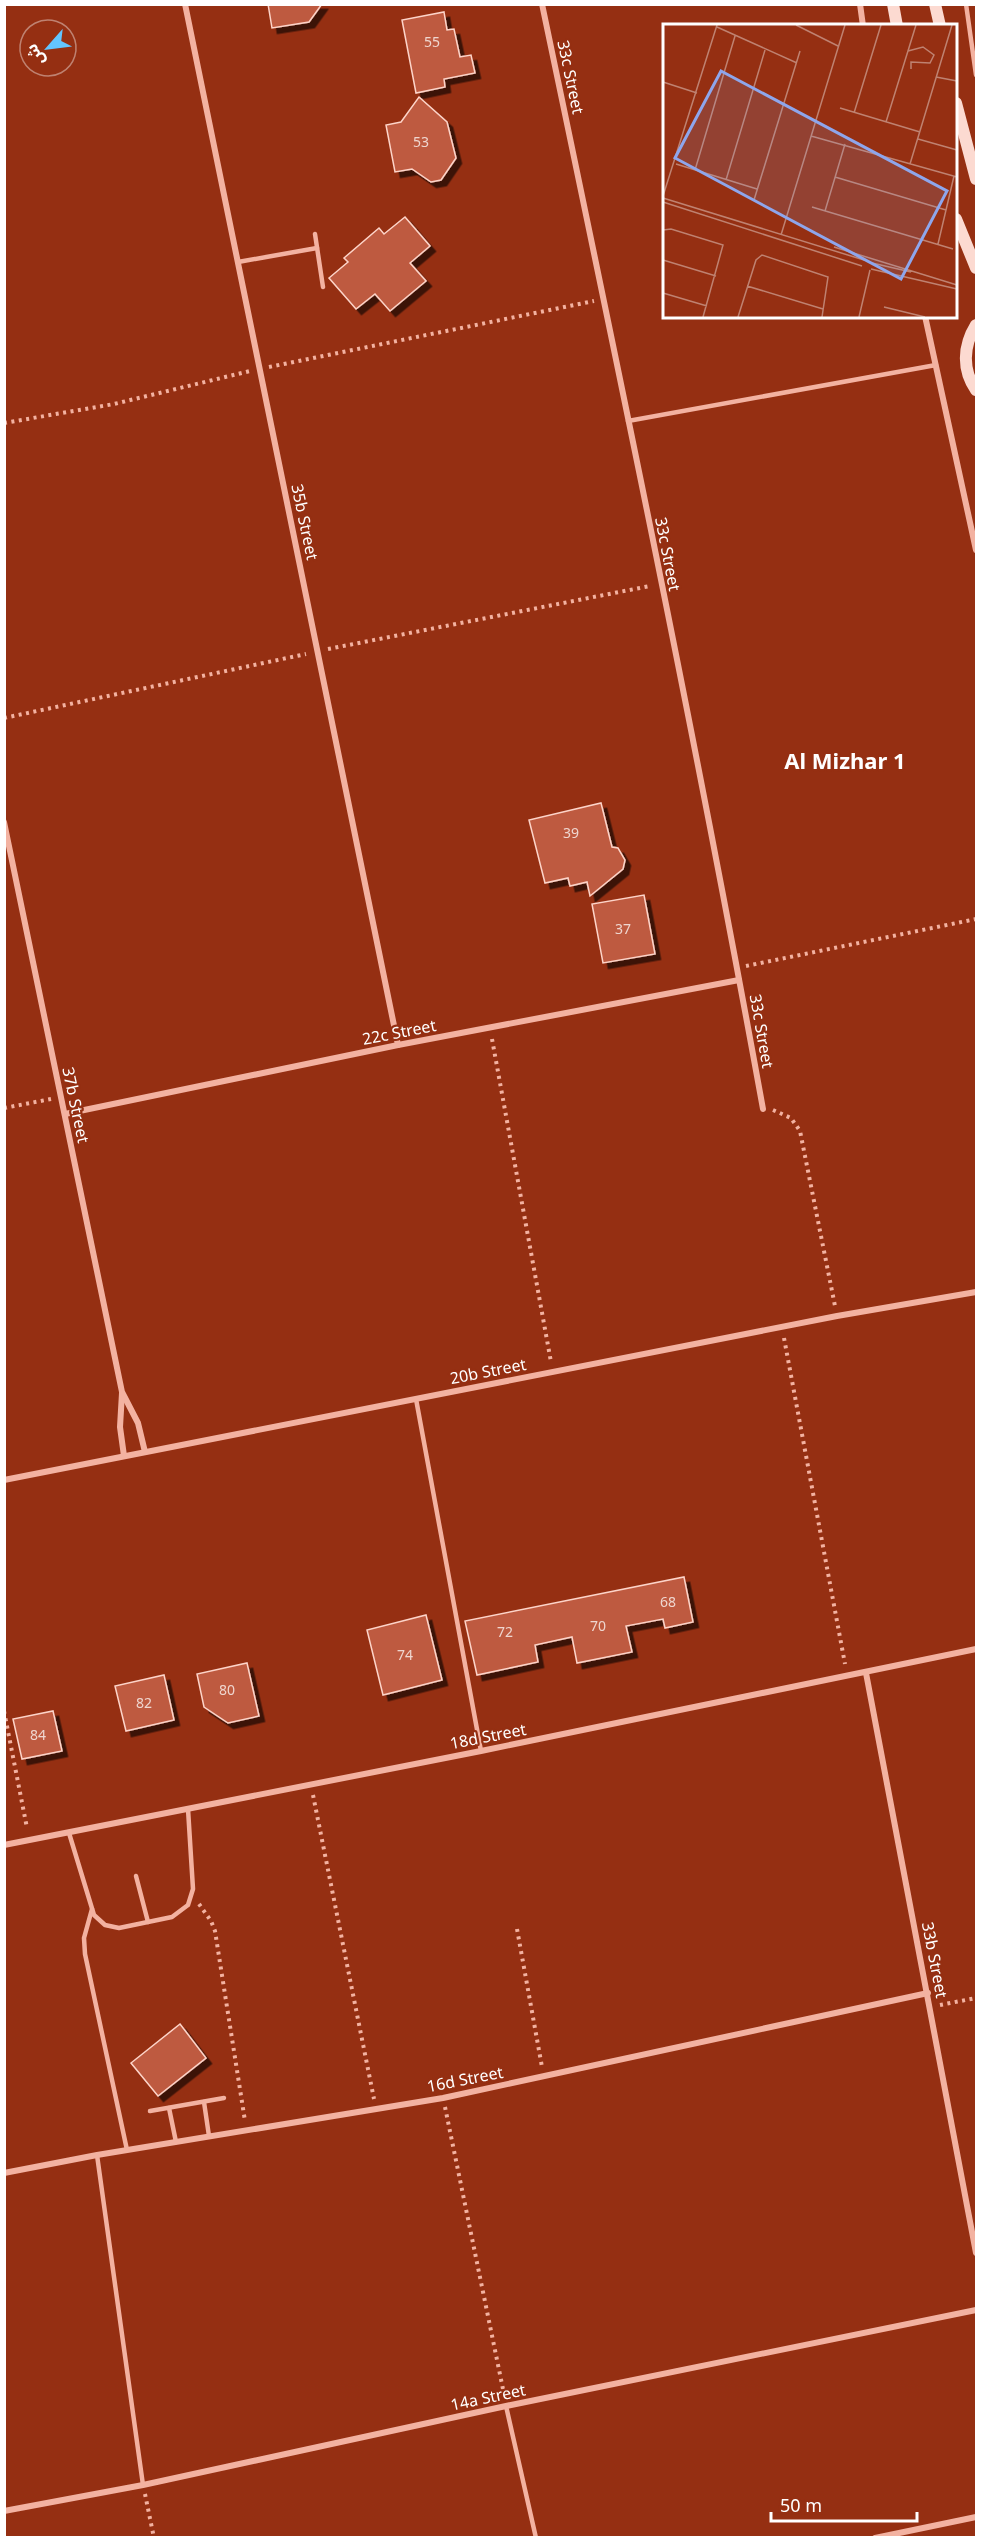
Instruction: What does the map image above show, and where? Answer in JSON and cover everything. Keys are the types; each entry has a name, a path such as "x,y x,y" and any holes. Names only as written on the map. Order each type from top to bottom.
{"street":[{"name":"35b Street","path":"185,4 398,1045"},
{"name":"33c Street","path":"542,4 604,299 763,1109"},
{"path":"860,4 863,24"},
{"path":"892,4 897,24"},
{"path":"935,4 940,24"},
{"path":"957,107 976,178"},
{"path":"957,221 976,268"},
{"path":"925,318 976,550"},
{"path":"976,325 967,345 965,359 967,372 976,390"},
{"name":"37b Street","path":"4,822 122,1392 120,1426 124,1456"},
{"name":"22c Street","path":"64,1114 398,1045 739,980"},
{"name":"20b Street","path":"4,1480 782,1326 976,1292"},
{"name":"37b Street","path":"122,1392 138,1423 145,1452"},
{"name":"18d Street","path":"4,1845 481,1751 976,1649"},
{"name":"33b Street","path":"866,1672 976,2253"},
{"name":"16d Street","path":"4,2173 97,2155 444,2098 928,1993"},
{"name":"14a Street","path":"4,2511 143,2485 506,2406 976,2310"},
{"path":"875,2538 976,2517"}],"lane":[{"path":"966,4 976,75"},
{"path":"315,234 322,287"},
{"path":"238,262 317,248"},
{"path":"628,421 936,365"},
{"path":"416,1399 481,1751"},
{"path":"69,1833 92,1907 99,1921 112,1928 148,1922 178,1914 191,1897 193,1889 188,1809"},
{"path":"136,1876 148,1922"},
{"path":"92,1907 84,1938 85,1954 127,2150"},
{"path":"150,2111 225,2098"},
{"path":"204,2102 209,2136"},
{"path":"169,2108 176,2142"},
{"path":"97,2155 143,2485"},
{"path":"506,2406 536,2538"}],"path":[{"path":"4,423 114,404 260,369 604,299"},
{"path":"4,718 318,651 660,584"},
{"path":"737,968 976,919"},
{"path":"490,1029 552,1371"},
{"path":"4,1108 61,1097"},
{"path":"763,1109 784,1113 791,1118 800,1131 837,1316"},
{"path":"782,1326 847,1676"},
{"path":"4,1711 29,1841"},
{"path":"311,1785 376,2109"},
{"path":"191,1897 206,1912 215,1931 246,2130"},
{"path":"517,1929 543,2077"},
{"path":"930,2007 976,1998"},
{"path":"444,2098 506,2406"},
{"path":"143,2485 154,2538"}],"building":[{"path":"268,4 322,4 309,22 272,28"},
{"path":"444,12 447,30 454,29 460,57 471,55 475,73 444,79 445,87 416,93 402,20"},
{"path":"419,97 447,122 456,158 441,180 431,182 412,169 395,172 386,125 401,122"},
{"path":"405,217 430,246 410,263 426,281 390,311 375,294 356,309 329,278 348,262 344,258 379,228 384,234"},
{"path":"601,803 612,847 618,848 625,860 623,869 590,896 587,882 570,886 568,878 545,883 529,820"},
{"path":"644,895 655,954 603,963 592,904"},
{"path":"684,1577 693,1622 665,1628 663,1619 626,1626 632,1652 577,1663 572,1637 535,1645 538,1662 477,1675 465,1621"},
{"path":"426,1615 442,1680 383,1695 367,1630"},
{"path":"247,1663 259,1716 228,1723 204,1707 197,1674"},
{"path":"164,1675 174,1720 126,1731 115,1686"},
{"path":"53,1711 62,1751 22,1759 13,1719"},
{"path":"180,2024 206,2058 158,2096 131,2063"}],"district":[{"name":"Al Mizhar 1","path":"845,761"}]}
